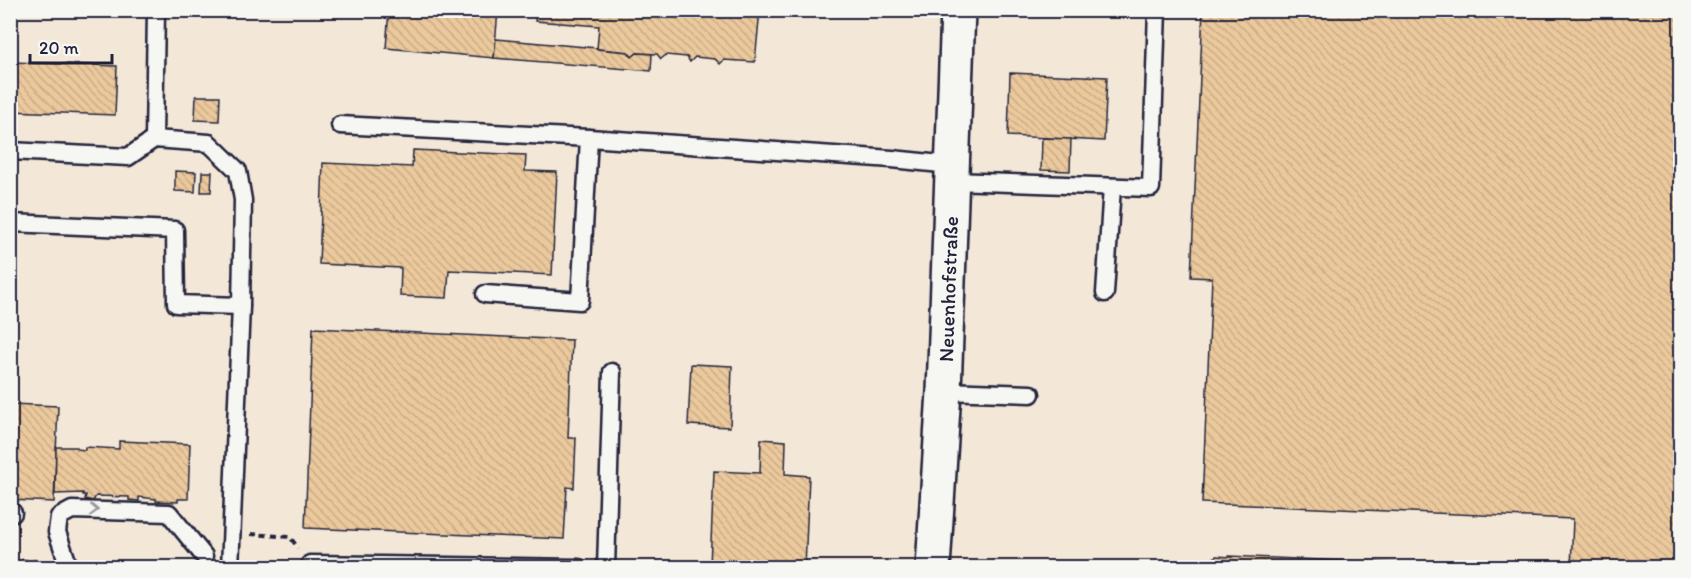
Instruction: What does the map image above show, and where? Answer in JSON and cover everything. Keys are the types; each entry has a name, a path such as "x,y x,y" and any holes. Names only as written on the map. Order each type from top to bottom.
{"street":[{"name":"Neuenhofstraße","path":"933,567 944,391 958,10"}],"lane":[{"path":"154,139 156,10"},
{"path":"340,125 589,138 891,159 951,173 1112,187 1151,188 1157,10"},
{"path":"485,294 580,301 589,138"},
{"path":"10,151 128,157 154,139 209,143 238,171 243,200 241,306 230,567"},
{"path":"1105,293 1112,187"},
{"path":"10,223 175,230 176,304 241,306"},
{"path":"606,567 612,372"},
{"path":"944,391 1031,394"},
{"path":"59,560 57,532 59,517 72,510 169,513 204,556"},
{"path":"311,566 579,567"}],"path":[{"path":"232,532 290,537 311,566"},
{"path":"11,560 59,560"}],"shaded area":[{"path":"11,11 1680,11 1680,567 11,567"}],"building":[{"path":"10,10 14,10 12,62 117,66 115,115 10,111"},
{"path":"389,10 498,10 494,58 386,48"},
{"path":"536,10 760,10 755,62 724,60 720,64 715,59 695,57 690,62 687,57 666,55 661,59 657,54 637,53 632,57 628,52 597,49 599,26 535,21"},
{"path":"1203,10 1680,10 1680,568 1571,568 1573,519 1202,503 1212,278 1191,277"},
{"path":"496,39 628,52 632,57 637,53 652,54 651,71 494,58"},
{"path":"1010,73 1107,77 1104,141 1008,136"},
{"path":"196,96 220,96 219,121 195,120"},
{"path":"1042,138 1071,139 1070,171 1041,170"},
{"path":"413,150 526,155 525,171 557,172 552,275 449,270 447,298 400,296 401,268 319,264 323,163 412,167"},
{"path":"175,171 196,172 195,192 175,191"},
{"path":"202,172 212,172 211,192 201,192"},
{"path":"313,328 572,340 568,438 576,438 574,488 567,487 564,539 305,528"},
{"path":"691,364 732,366 730,427 688,425"},
{"path":"10,404 58,406 54,502 10,500"},
{"path":"761,439 786,441 785,474 809,476 805,568 710,566 714,471 760,473"},
{"path":"119,441 190,444 188,499 178,499 178,502 156,501 156,499 139,497 139,501 129,500 129,497 96,496 93,501 85,499 86,495 83,493 55,494 56,447 77,447 77,449 85,450 85,447 119,449"},
{"path":"1216,556 1504,568 1209,568 1209,563"}]}
